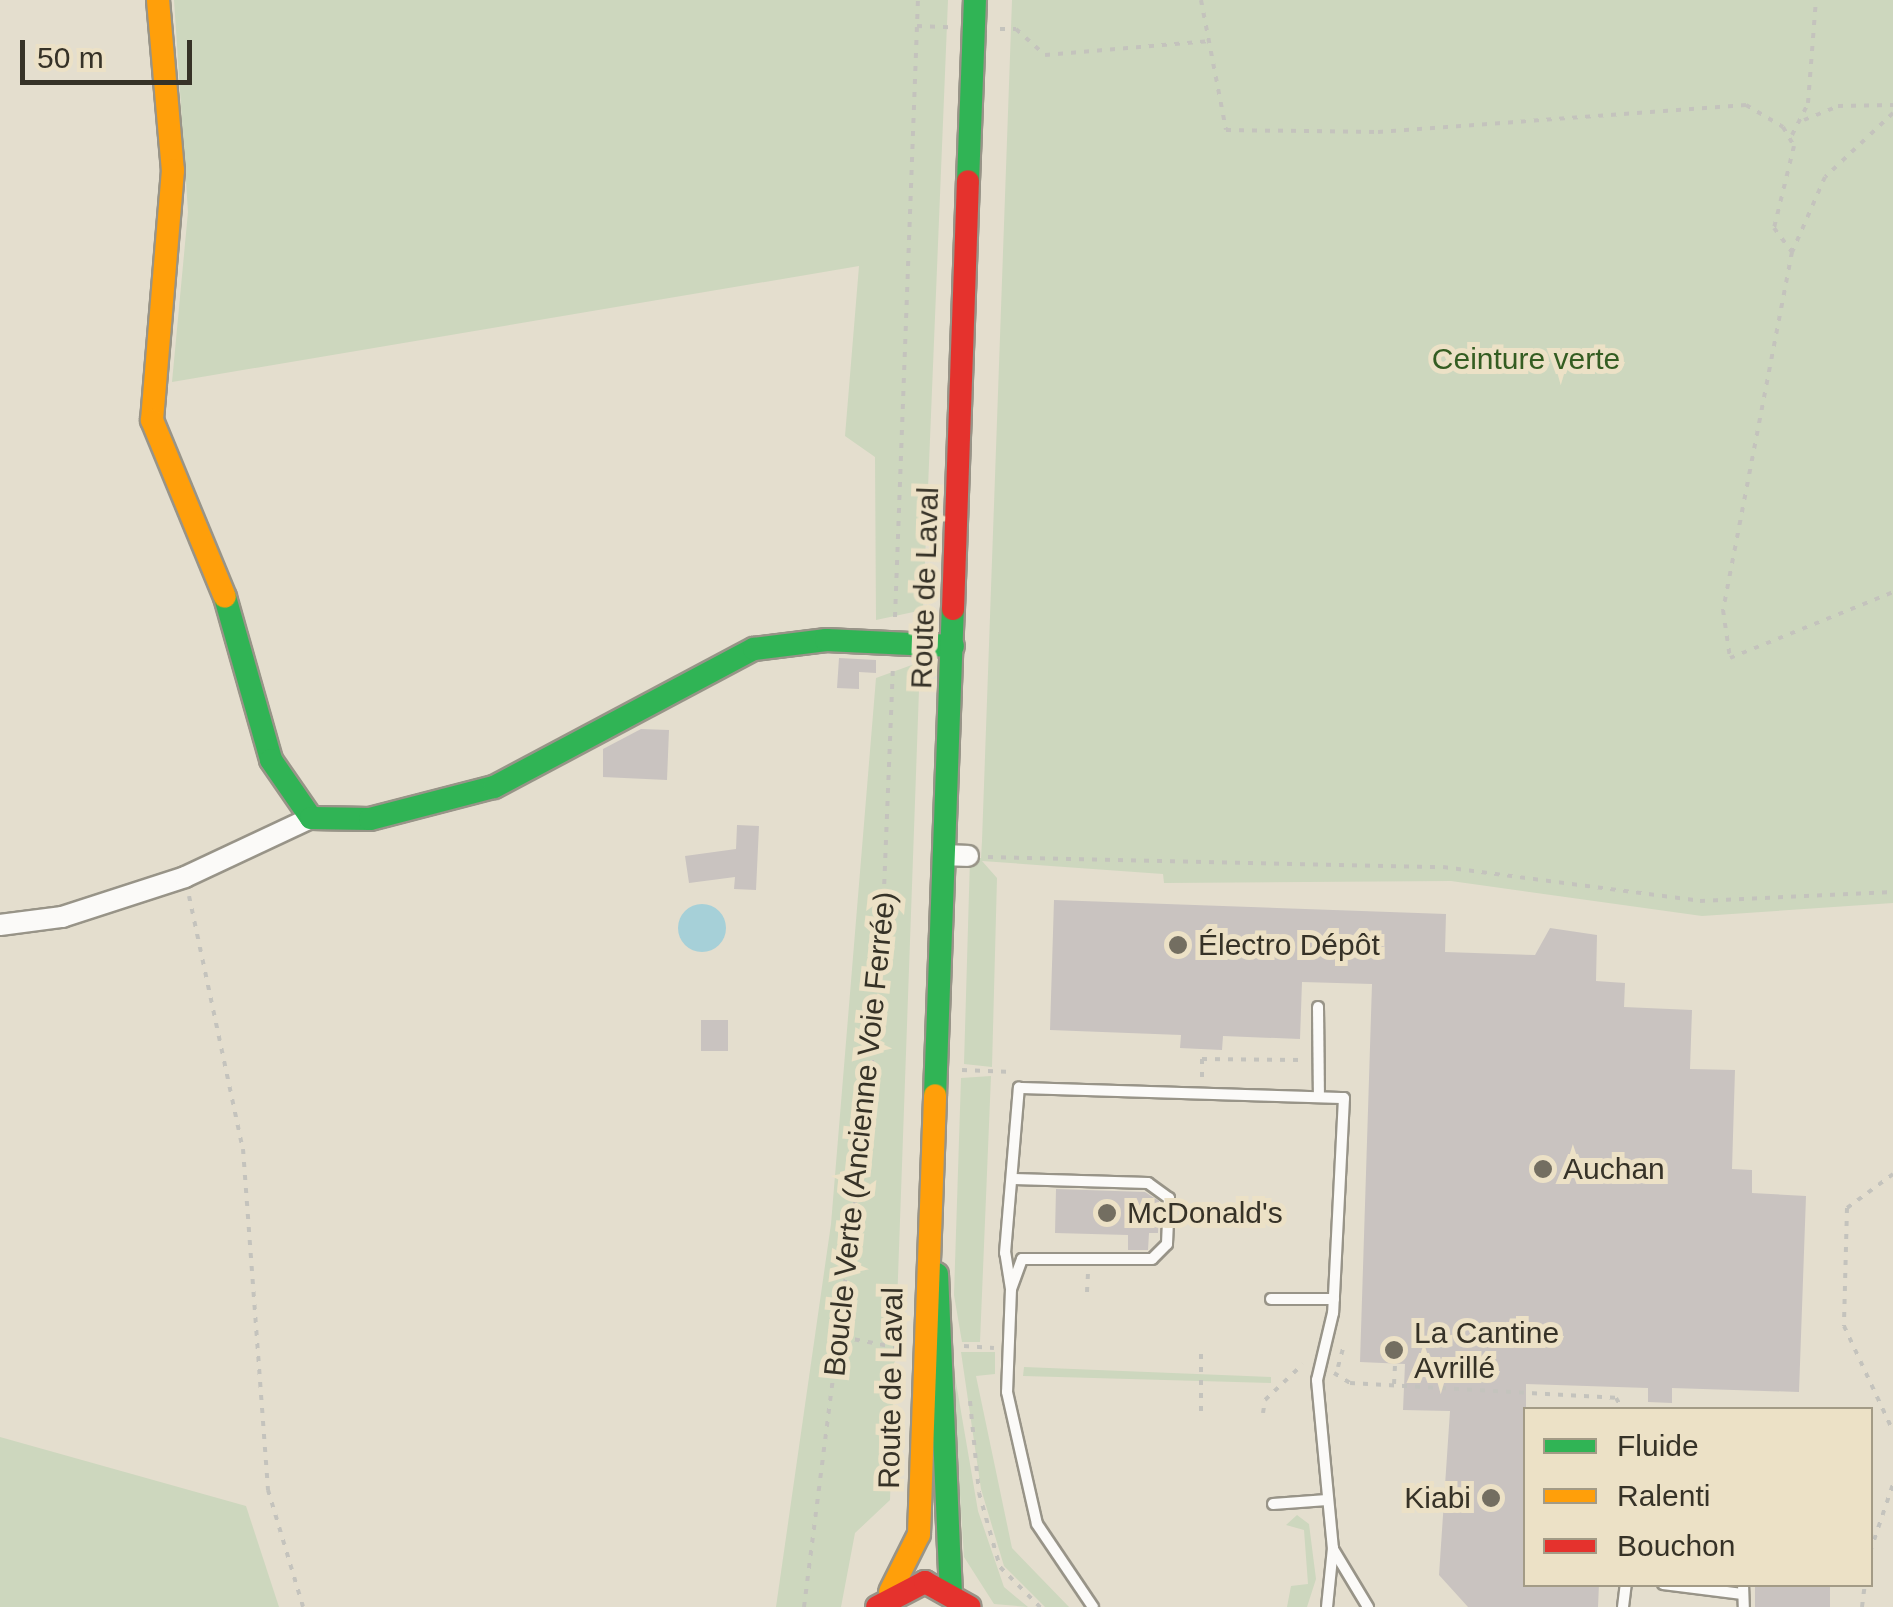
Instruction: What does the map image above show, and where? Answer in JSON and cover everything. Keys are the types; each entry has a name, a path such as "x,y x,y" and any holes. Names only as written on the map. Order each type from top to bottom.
{"main road":[{"path":"158,0 173,170 152,420 211,547 271,760 310,818 370,819 494,787 754,649 893,642 953,646"},
{"name":"Route de Laval","path":"884,1600 919,1534 932,1178 956,855 953,646 976,0"},
{"name":"Route de Laval","path":"932,1178 951,1589"},
{"path":"884,1600 925,1582 951,1589 970,1607"}],"street":[{"path":"0,925 62,917 185,877 310,818"}],"lane":[{"path":"1318,1007 1319,1097"},
{"path":"1093,1607 1037,1524 1010,1405 1011,1289 1005,1253 1019,1088 1344,1098 1334,1298 1329,1341 1317,1380 1333,1548 1327,1607"},
{"path":"1011,1289 1022,1258 1152,1259 1167,1244 1169,1198 1148,1183 1014,1179"},
{"path":"1271,1299 1334,1298"},
{"path":"1273,1504 1327,1500"},
{"path":"1333,1548 1368,1607"},
{"path":"1710,1587 1742,1589 1744,1607"}],"path":[{"name":"Boucle Verte (Ancienne Voie Ferrée)","path":"804,1607 879,1014 918,0"},
{"path":"1201,0 1226,130 1378,132 1746,105 1791,136 1795,157 1774,228 1792,252"},
{"path":"1804,120 1816,0"},
{"path":"918,26 1016,30 1045,55 1210,41"},
{"path":"1791,136 1804,120 1838,106 1893,106"},
{"path":"1893,113 1825,177 1792,252 1722,610 1730,658 1893,592"},
{"path":"956,855 1443,867 1700,901 1893,892"},
{"path":"185,877 243,1149 268,1490 303,1607"},
{"path":"1202,1059 1300,1061"},
{"path":"958,1070 1020,1072"},
{"path":"1893,1174 1847,1208 1844,1326 1893,1431"},
{"path":"841,1336 905,1347"},
{"path":"948,1348 1008,1341"},
{"path":"1264,1413 1274,1389 1329,1341"},
{"path":"957,1346 961,1362"},
{"path":"1201,1351 1201,1411"},
{"path":"1394,1386 1395,1364"},
{"path":"1334,1373 1394,1386 1616,1398 1621,1407"},
{"path":"969,1392 979,1492 1000,1567 1040,1607"},
{"path":"1873,1543 1893,1484"}],"green space":[{"path":"174,0 948,0 923,610 876,620 875,457 845,436 859,266 172,382 188,212"},
{"name":"Ceinture verte","path":"1012,0 1893,0 1893,903 1702,916 1451,881 1164,883 1163,874 982,861 997,878 992,1067 964,1064 970,858 981,858 982,841"},
{"path":"920,662 890,1500 855,1533 841,1607 776,1607 831,1224 876,678"},
{"path":"991,1076 980,1342 962,1342 954,1295 961,1078"},
{"path":"961,1352 995,1352 995,1374 976,1376 1012,1548 1069,1607 1045,1607 1004,1566 981,1489"},
{"path":"951,1353 978,1511 1004,1587 1028,1607 994,1604 964,1557"},
{"path":"1024,1367 1271,1377 1271,1383 1023,1376"},
{"path":"0,1437 246,1506 279,1607 0,1607"},
{"path":"1297,1515 1309,1524 1316,1579 1307,1607 1287,1607 1291,1586 1308,1584 1304,1530 1286,1525"}],"water":[{"path":"702,904 719,911 726,928 719,945 702,952 685,945 678,928 685,911"}],"building":[{"path":"839,658 876,660 876,673 859,672 859,689 837,688"},
{"path":"641,729 669,730 667,780 603,777 603,749"},
{"path":"737,825 759,826 756,890 734,889 735,877 689,883 685,856 736,849"},
{"name":"Auchan","path":"1054,900 1446,914 1445,952 1535,955 1550,928 1597,935 1596,981 1625,983 1624,1007 1692,1010 1690,1069 1735,1070 1732,1169 1752,1170 1752,1193 1806,1196 1799,1392 1672,1388 1672,1403 1648,1402 1648,1388 1526,1384 1523,1587 1599,1587 1598,1607 1468,1607 1439,1575 1450,1411 1403,1410 1405,1364 1360,1362 1372,984 1302,982 1300,1039 1223,1036 1222,1050 1180,1048 1181,1035 1050,1030"},
{"path":"701,1020 728,1020 728,1051 701,1051"},
{"name":"McDonald's","path":"1056,1189 1145,1192 1159,1201 1158,1233 1149,1233 1148,1250 1128,1250 1128,1235 1055,1233"},
{"path":"1755,1587 1830,1587 1830,1607 1755,1607"}],"traffic: fast":[{"path":"968,181 975,0"},
{"path":"225,597 271,760 311,818 370,819 494,787 754,649 826,640 953,646"},
{"path":"935,1095 953,609"},
{"path":"937,1274 951,1589"}],"traffic: slow":[{"path":"158,0 173,170 152,420 225,597"},
{"path":"890,1592 919,1534 935,1095"}],"traffic: jam":[{"path":"953,609 968,181"},
{"path":"877,1607 925,1582 970,1607"}],"place":[{"name":"Électro Dépôt","path":"1178,945"},
{"name":"Auchan","path":"1543,1169"},
{"name":"McDonald's","path":"1107,1213"},
{"name":"La Cantine Avrillé","path":"1394,1350"},
{"name":"Kiabi","path":"1491,1498"}]}
